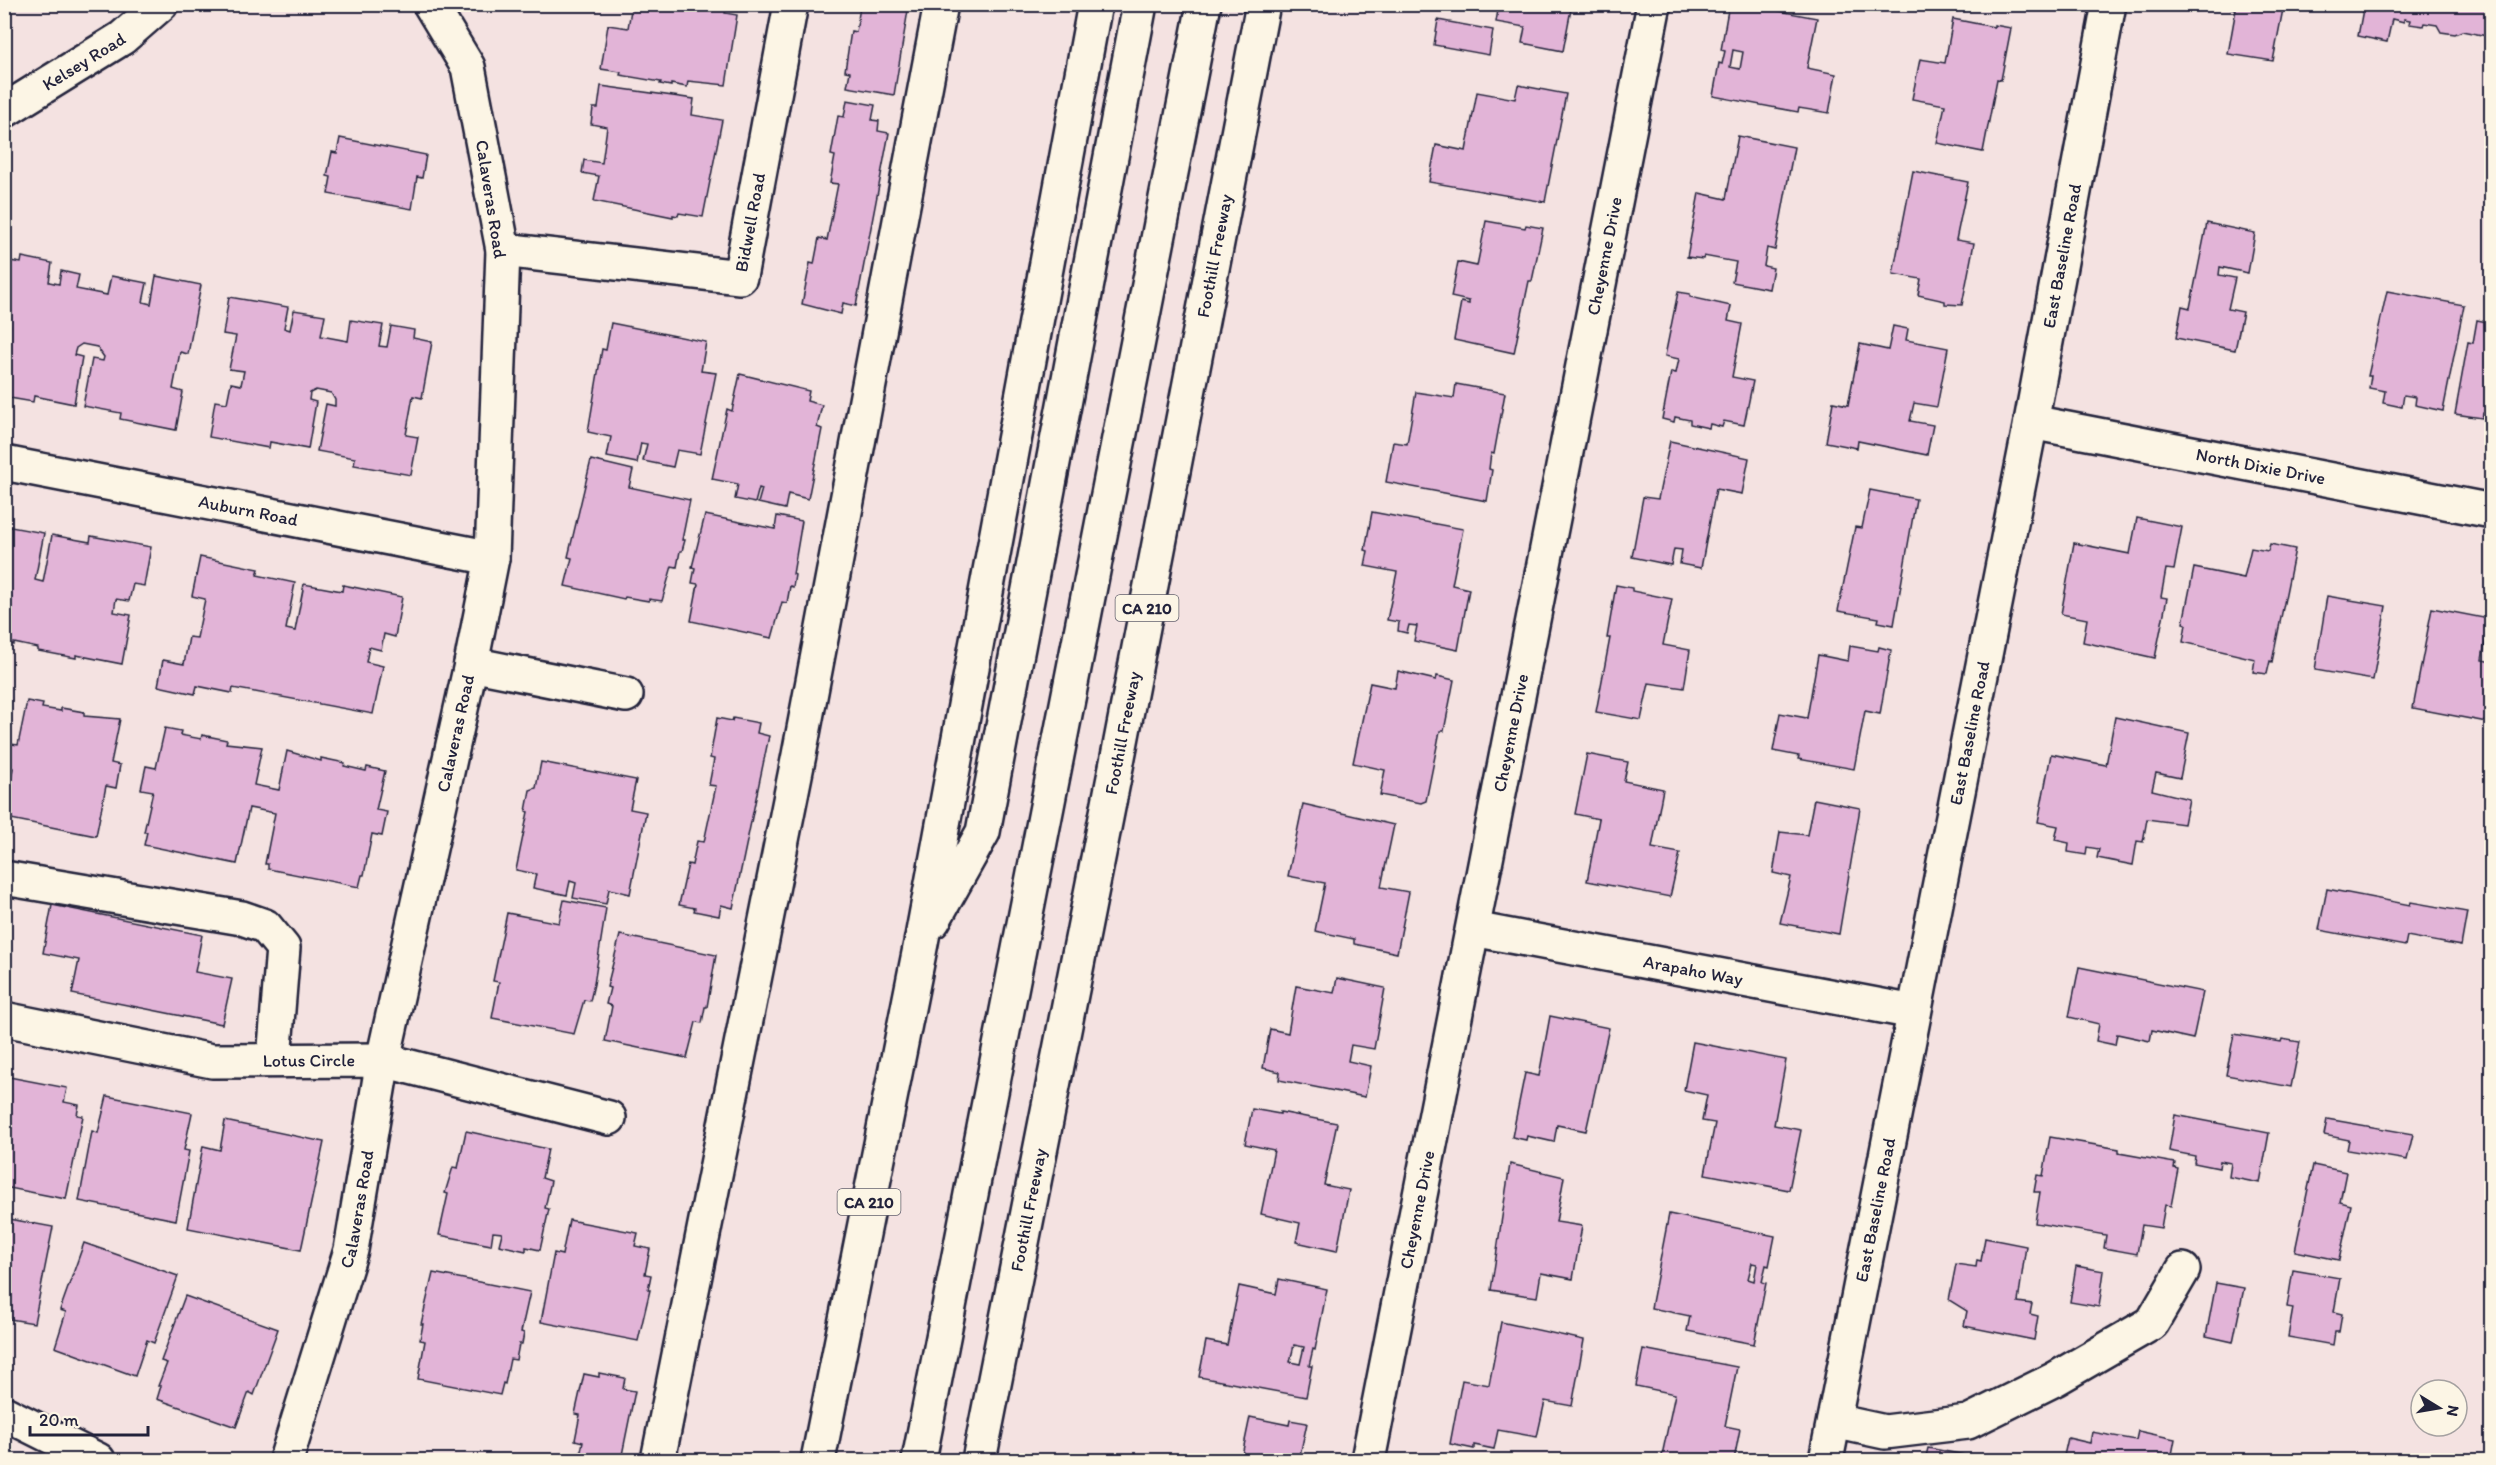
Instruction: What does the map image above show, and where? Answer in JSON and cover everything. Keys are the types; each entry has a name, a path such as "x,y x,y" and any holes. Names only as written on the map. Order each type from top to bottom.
{"main road":[{"name":"Kelsey Road","path":"4,111 122,38 161,4"},
{"name":"Calaveras Road","path":"286,1461 351,1250 383,1060 471,664 492,558 503,250 468,67 430,4"},
{"name":"Bidwell Road","path":"503,250 740,277 791,4"},
{"path":"658,1461 799,755 941,4"},
{"name":"CA 210","path":"818,1461 921,943 1095,4"},
{"path":"921,943 983,832 1140,4"},
{"path":"919,1461 1204,4"},
{"name":"Foothill Freeway","path":"979,1461 1115,773 1263,4"},
{"name":"Cheyenne Drive","path":"1368,1461 1654,4"},
{"name":"East Baseline Road","path":"1826,1461 2031,422 2109,4"},
{"name":"North Dixie Drive","path":"2031,422 2492,512"},
{"name":"Auburn Road","path":"4,463 492,558"},
{"path":"471,664 627,695"},
{"path":"4,878 242,918 265,926 283,948 274,1060"},
{"name":"Arapaho Way","path":"1473,929 1914,1012"},
{"name":"Lotus Circle","path":"4,1019 212,1060 383,1060 609,1118"},
{"path":"1834,1421 1886,1432 1968,1422 2055,1379 2152,1323 2183,1270"},
{"path":"4,1413 98,1461"}],"building":[{"path":"632,4 727,4 725,13 737,15 726,85 688,81 687,87 671,84 671,86 660,84 661,82 620,75 621,72 601,69 608,25 628,28"},
{"path":"869,4 909,4 894,95 847,87 850,72 845,71 851,31 856,32 860,7 868,8"},
{"path":"1499,4 1572,4 1563,51 1522,43 1525,27 1496,22"},
{"path":"1729,4 1780,4 1779,11 1817,18 1807,68 1836,74 1829,113 1799,108 1798,112 1713,96 1719,63 1722,64 1725,51 1721,50","holes":["1733,50 1743,52 1740,69 1730,67"]},
{"path":"2210,4 2284,4 2273,61 2228,54 2236,9"},
{"path":"2364,4 2492,4 2492,37 2462,31 2455,34 2441,32 2437,25 2409,24 2410,20 2404,19 2404,22 2392,19 2387,42 2358,36"},
{"path":"1953,19 2011,28 2001,80 1997,79 1983,152 1937,143 1945,105 1912,99 1920,59 1945,63"},
{"path":"1438,20 1493,30 1489,55 1434,45"},
{"path":"1518,85 1566,94 1545,202 1429,182 1436,145 1466,151 1477,92 1515,99"},
{"path":"601,86 694,99 692,115 722,120 703,217 679,213 678,216 673,215 673,217 594,201 599,176 582,173 584,160 602,163 607,127 591,124 593,108 598,108"},
{"path":"847,100 875,105 872,120 879,121 878,131 889,133 856,306 843,303 841,314 802,304 810,263 814,264 819,238 827,240 838,184 830,183 835,156 831,155 838,116 844,117"},
{"path":"1738,136 1794,147 1775,250 1767,248 1764,266 1773,268 1769,289 1732,282 1736,262 1704,256 1703,259 1687,257 1699,193 1726,199"},
{"path":"340,138 426,155 422,178 417,177 412,209 328,194 331,177 327,176 332,152 337,153"},
{"path":"1913,171 1968,182 1956,240 1974,243 1962,305 1945,304 1945,301 1918,295 1921,279 1893,274"},
{"path":"1486,221 1525,228 1526,225 1543,228 1514,353 1454,340 1461,302 1469,304 1469,301 1451,297 1458,262 1477,266"},
{"path":"2207,223 2255,233 2248,273 2220,267 2219,275 2235,278 2228,309 2243,312 2235,350 2176,338 2182,306 2190,308"},
{"path":"22,257 52,263 49,282 59,284 61,271 79,275 76,289 107,295 111,276 147,283 143,302 151,304 156,276 201,285 188,354 180,352 173,389 183,392 176,430 120,419 121,413 83,406 92,359 103,361 104,357 97,347 82,344 76,348 74,355 82,357 74,404 34,396 33,402 4,397 4,340 7,341 10,325 4,324 4,260 21,263"},
{"path":"2387,291 2464,305 2443,411 2415,405 2416,397 2404,395 2402,407 2383,403 2385,391 2369,388 2371,376 2368,376"},
{"path":"1678,292 1731,306 1728,321 1742,324 1732,377 1753,381 1744,425 1724,421 1722,427 1710,424 1709,428 1690,424 1690,420 1675,417 1674,422 1662,419 1671,372 1676,373 1679,359 1665,356"},
{"path":"229,297 288,307 284,328 290,330 294,310 325,315 321,336 348,341 351,320 383,325 379,346 387,347 391,326 414,330 413,338 432,342 422,398 413,396 406,435 418,437 411,475 354,465 355,458 317,451 326,404 335,406 335,400 331,393 316,390 310,393 309,400 316,402 308,449 270,442 269,448 209,437 215,401 227,403 231,383 241,385 244,371 229,369 236,336 223,334"},
{"path":"2477,320 2492,323 2492,414 2483,413 2482,418 2455,414 2468,342 2473,343"},
{"path":"611,323 706,342 701,371 716,373 700,454 677,450 673,467 643,461 647,444 641,443 637,463 607,457 611,437 588,432 602,349 606,350"},
{"path":"1893,326 1908,329 1906,340 1948,348 1937,407 1914,403 1910,421 1933,425 1927,455 1858,441 1857,448 1826,442 1833,402 1848,405 1860,344 1888,350"},
{"path":"740,374 809,391 807,401 822,405 817,427 822,429 808,499 788,494 785,509 758,503 762,489 759,488 755,503 735,499 738,484 712,479 727,409 732,411"},
{"path":"1456,384 1505,393 1494,454 1491,453 1489,469 1492,470 1487,501 1386,482 1393,442 1407,444 1416,392 1454,398"},
{"path":"1670,441 1749,458 1742,494 1716,489 1701,568 1680,564 1682,550 1674,549 1671,565 1632,557 1643,497 1658,499"},
{"path":"591,460 633,470 629,487 690,500 682,551 680,551 677,567 672,566 662,601 625,597 624,599 565,586 572,558 568,557"},
{"path":"1870,490 1916,499 1894,625 1878,622 1879,618 1838,611 1855,527 1862,528"},
{"path":"1372,512 1463,529 1452,585 1469,589 1458,650 1414,641 1417,626 1409,625 1407,633 1398,631 1399,622 1387,620 1397,572 1365,566 1368,551 1365,550"},
{"path":"705,515 775,529 777,516 802,521 793,587 790,586 787,603 782,602 772,638 691,621 698,584 692,583 695,568 692,567"},
{"path":"2137,518 2182,527 2174,570 2166,569 2161,597 2167,598 2155,658 2083,642 2087,619 2061,614 2074,543 2130,554"},
{"path":"4,519 6,520 5,526 44,533 35,580 43,582 52,535 90,542 91,536 151,547 144,586 133,584 129,601 116,599 114,612 131,615 122,664 76,655 76,658 38,651 38,648 14,643 14,645 10,644 9,648 4,647"},
{"path":"2270,544 2295,549 2272,662 2270,661 2267,674 2253,672 2255,659 2183,642 2186,624 2183,623 2194,568 2244,578 2251,548 2268,551"},
{"path":"200,557 259,569 257,575 295,583 286,629 295,631 304,584 342,591 343,585 402,597 395,637 384,634 381,650 369,647 366,662 383,666 373,714 233,688 232,693 197,686 195,694 158,686 163,660 184,664 189,637 197,638 205,599 192,596"},
{"path":"1616,585 1632,588 1632,591 1672,599 1663,645 1690,650 1684,688 1649,683 1641,720 1596,712 1610,638 1607,638"},
{"path":"2327,596 2386,606 2373,680 2315,670"},
{"path":"2432,608 2489,619 2482,660 2492,662 2492,723 2413,708"},
{"path":"1850,646 1878,651 1879,647 1891,650 1880,714 1865,711 1854,769 1798,759 1799,756 1773,751 1780,713 1807,718 1818,655 1848,661"},
{"path":"1398,671 1436,680 1437,676 1454,680 1444,731 1440,731 1426,801 1421,803 1380,795 1385,770 1353,763 1370,683 1395,688"},
{"path":"27,701 43,704 42,708 61,711 61,708 84,712 84,716 120,719 111,763 120,765 116,788 106,786 96,836 11,819 12,815 5,814 13,768 4,766 4,743 18,745"},
{"path":"2115,717 2189,733 2180,778 2156,773 2152,790 2189,799 2184,824 2147,819 2143,842 2137,841 2133,865 2097,858 2099,849 2087,847 2086,855 2068,852 2069,843 2055,840 2058,826 2038,822 2051,754 2106,765"},
{"path":"717,718 732,721 733,718 759,723 757,733 769,736 733,908 721,905 719,916 694,911 695,908 679,905 688,864 692,865 697,841 704,842 716,786 709,785 714,759 710,758"},
{"path":"165,728 181,731 180,735 201,739 202,735 227,740 226,743 262,747 254,785 279,790 287,751 321,761 321,758 345,763 344,766 366,771 367,767 385,771 376,810 387,812 382,836 372,834 364,875 362,875 359,887 268,869 268,864 265,864 275,813 249,808 237,864 144,845 147,832 144,832 153,791 141,789 146,766 156,768"},
{"path":"1587,754 1628,762 1624,781 1663,789 1652,848 1680,853 1670,897 1587,881 1599,819 1575,814"},
{"path":"541,762 636,780 630,809 646,812 630,894 609,889 606,904 573,898 576,883 570,881 567,895 533,888 536,874 516,870 528,812 526,811 530,790 536,788"},
{"path":"1814,799 1860,808 1839,934 1780,923 1791,877 1773,873 1780,832 1807,835"},
{"path":"1303,804 1394,825 1381,887 1409,892 1397,953 1354,944 1354,939 1315,931 1325,883 1288,876"},
{"path":"2327,889 2410,905 2411,902 2467,912 2461,946 2407,936 2405,946 2319,930"},
{"path":"564,900 606,908 590,1001 584,1000 574,1034 492,1018 499,982 493,981 507,913 559,923"},
{"path":"52,905 202,935 195,972 232,979 222,1024 72,994 79,960 43,953"},
{"path":"620,935 716,955 707,1007 705,1007 702,1023 696,1022 687,1058 605,1041 612,1006 606,1004 610,988 607,987"},
{"path":"2079,967 2203,992 2193,1039 2152,1030 2150,1041 2117,1034 2115,1045 2096,1041 2099,1024 2069,1017"},
{"path":"1337,978 1385,988 1374,1049 1351,1045 1348,1061 1371,1066 1365,1097 1279,1080 1280,1072 1263,1068 1270,1029 1288,1033 1296,986 1334,993"},
{"path":"1550,1016 1609,1028 1586,1131 1557,1125 1554,1142 1527,1136 1526,1140 1512,1137 1525,1073 1539,1076"},
{"path":"2234,1034 2281,1042 2282,1039 2300,1042 2291,1087 2226,1075"},
{"path":"1693,1042 1786,1060 1774,1125 1801,1130 1789,1190 1705,1174 1715,1123 1702,1121 1707,1095 1684,1090"},
{"path":"4,1076 67,1088 64,1102 79,1105 77,1115 83,1116 66,1199 4,1187"},
{"path":"107,1096 192,1113 184,1150 189,1151 176,1220 79,1201 92,1131 98,1133"},
{"path":"1252,1109 1337,1123 1324,1185 1349,1190 1337,1251 1296,1242 1300,1223 1261,1214 1274,1150 1245,1144"},
{"path":"2175,1115 2269,1133 2260,1183 2229,1177 2231,1163 2220,1161 2219,1168 2194,1163 2195,1156 2169,1151"},
{"path":"2327,1119 2413,1134 2407,1160 2347,1150 2349,1140 2324,1135"},
{"path":"225,1121 324,1142 301,1250 188,1228 203,1146 220,1150"},
{"path":"466,1131 548,1149 542,1178 551,1181 545,1208 549,1209 540,1250 526,1247 526,1251 499,1245 502,1233 493,1232 491,1245 439,1235 448,1194 445,1193 453,1167 458,1168"},
{"path":"2050,1137 2119,1149 2119,1153 2175,1163 2174,1168 2178,1169 2171,1206 2165,1205 2161,1228 2142,1225 2137,1254 2104,1248 2106,1235 2035,1223 2040,1192 2034,1192 2037,1175 2043,1176"},
{"path":"1510,1164 1564,1177 1556,1222 1582,1226 1573,1279 1541,1273 1537,1297 1491,1290"},
{"path":"2313,1165 2346,1172 2340,1202 2351,1205 2339,1260 2295,1251"},
{"path":"1669,1214 1775,1236 1769,1266 1766,1265 1762,1282 1766,1283 1754,1344 1687,1331 1690,1316 1651,1308","holes":["1752,1263 1757,1264 1754,1281 1748,1279"]},
{"path":"4,1218 53,1227 34,1323 4,1318"},
{"path":"569,1220 638,1233 635,1246 650,1249 645,1274 651,1275 648,1290 650,1290 638,1341 541,1322 554,1253 562,1255"},
{"path":"1985,1238 2026,1246 2018,1302 2032,1304 2030,1314 2038,1316 2034,1340 1964,1326 1967,1311 1949,1300 1956,1264 1976,1267 1977,1260 1981,1261"},
{"path":"84,1243 178,1276 154,1343 147,1340 135,1376 55,1347 66,1312 60,1310"},
{"path":"2076,1266 2104,1271 2099,1307 2070,1302"},
{"path":"2293,1270 2340,1278 2334,1312 2342,1314 2339,1332 2335,1332 2333,1345 2288,1337 2293,1308 2287,1307"},
{"path":"433,1273 530,1292 521,1332 524,1333 522,1344 519,1344 516,1360 510,1359 505,1384 503,1383 500,1395 418,1379 425,1341 420,1340 423,1324 421,1324"},
{"path":"1279,1279 1327,1289 1315,1350 1313,1349 1309,1366 1312,1366 1306,1397 1199,1377 1206,1341 1227,1345 1239,1286 1276,1294","holes":["1294,1345 1304,1347 1300,1364 1290,1362"]},
{"path":"2216,1283 2244,1288 2233,1342 2206,1336"},
{"path":"185,1296 278,1329 254,1395 249,1392 236,1427 157,1399 161,1386 158,1386 167,1363 161,1361"},
{"path":"1501,1322 1584,1340 1572,1406 1545,1401 1537,1437 1498,1430 1494,1449 1474,1445 1474,1449 1450,1444 1462,1380 1489,1385"},
{"path":"1643,1349 1737,1367 1725,1426 1740,1429 1734,1460 1661,1460 1675,1394 1636,1386"},
{"path":"599,1373 625,1378 623,1389 635,1391 621,1460 579,1460 583,1442 575,1440 580,1415 575,1414 584,1374 599,1377"},
{"path":"1250,1417 1289,1425 1290,1420 1307,1423 1299,1460 1241,1460"},
{"path":"2138,1431 2175,1439 2171,1460 2063,1460 2068,1438 2090,1443 2092,1432 2136,1440"},
{"path":"1928,1448 1986,1459 1925,1460"}]}
